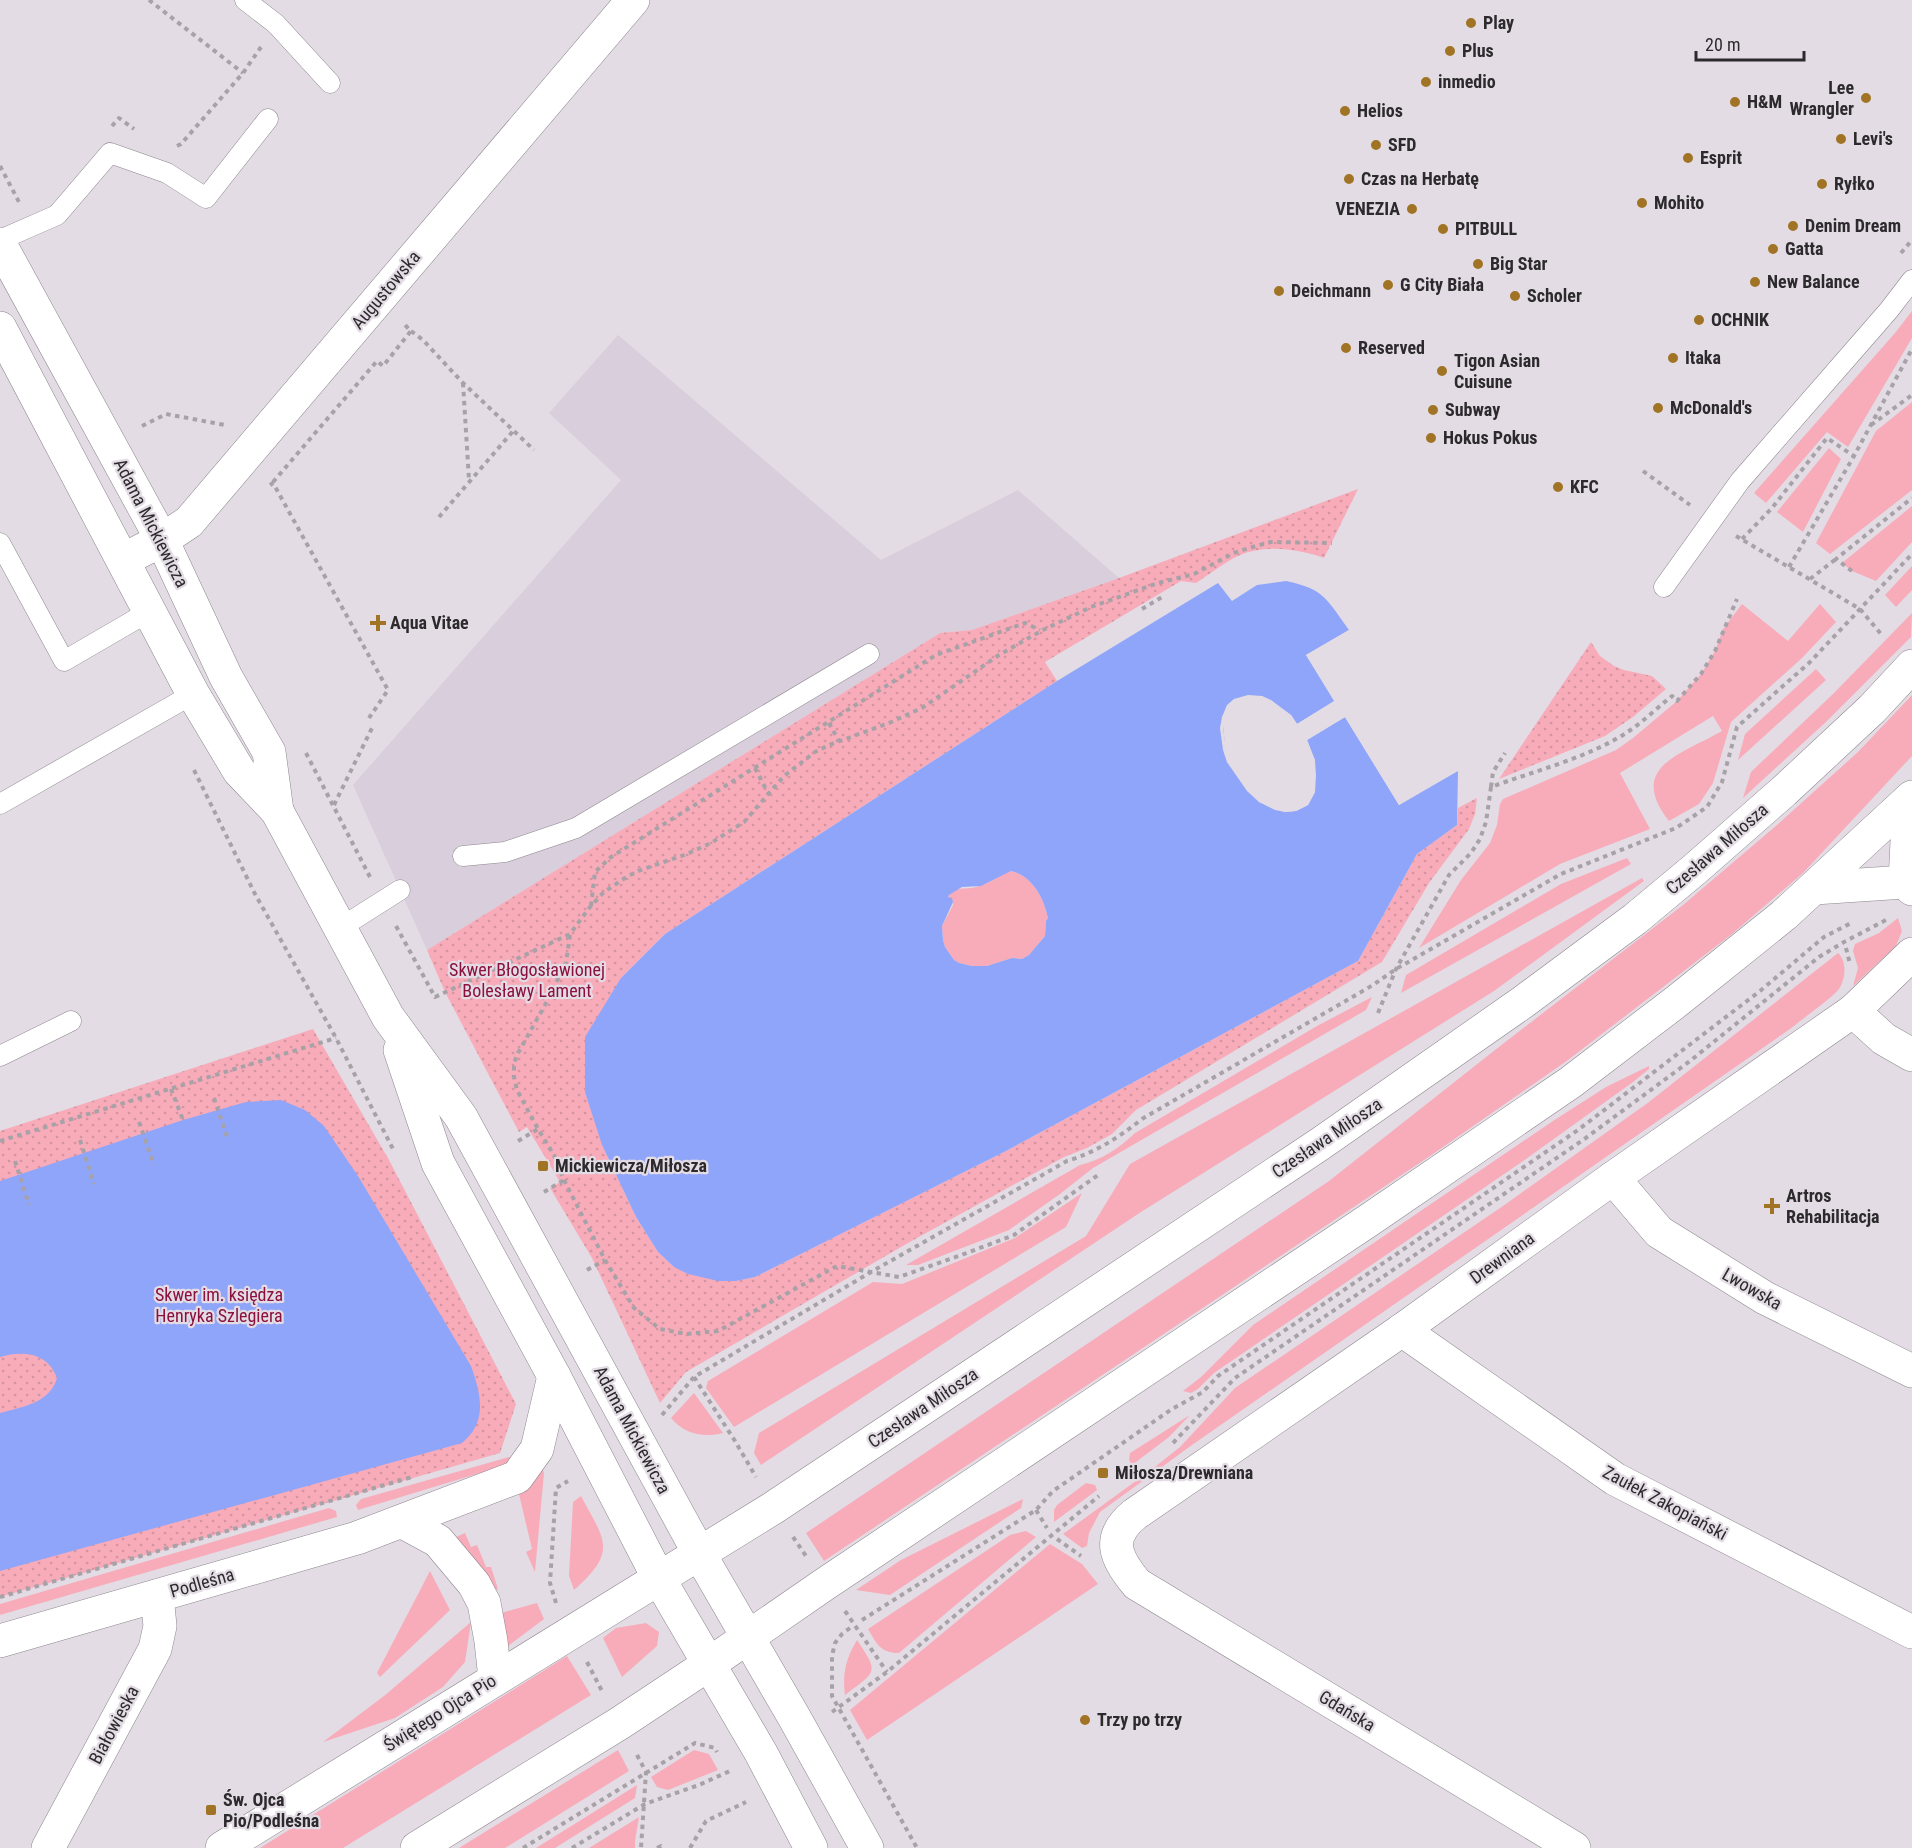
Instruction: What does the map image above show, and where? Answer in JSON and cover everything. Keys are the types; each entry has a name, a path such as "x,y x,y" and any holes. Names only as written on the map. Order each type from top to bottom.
{"street":[{"name":"Augustowska","path":"123,560 162,540 189,522 633,0"},
{"name":"Adama Mickiewicza","path":"0,242 162,540 226,677 269,753 277,811"},
{"path":"2,336 44,322"},
{"name":"Adama Mickiewicza","path":"2,336 193,694 239,771 277,811 388,1017 461,1117 699,1553 867,1848"},
{"path":"150,611 185,590"},
{"name":"Czesława Miłosza","path":"699,1553 773,1508 1320,1144 1523,1002 1635,919 1695,869 1848,731 1912,666"},
{"path":"193,694 226,677"},
{"path":"1814,888 1909,885 1911,799"},
{"path":"417,1848 620,1723 709,1664 1570,1082 1677,1001 1814,888 1911,799"},
{"name":"Drewniana","path":"1124,1569 1116,1553 1117,1537 1125,1522 1402,1330 1613,1178 1853,1011 1912,954"},
{"path":"1853,1011 1884,1039 1912,1055"},
{"name":"Adama Mickiewicza","path":"388,1017 438,1162 554,1376 658,1578 760,1753 811,1848"},
{"name":"Lwowska","path":"1613,1178 1659,1232 1765,1298 1912,1371"},
{"name":"Zaułek Zakopiański","path":"1402,1330 1615,1479 1912,1632"},
{"name":"Podleśna","path":"0,1641 357,1538 517,1478 537,1449 554,1376"},
{"path":"403,1522 438,1541 474,1584 483,1603 491,1641 495,1679"},
{"name":"Świętego Ojca Pio","path":"222,1848 699,1553"},
{"name":"Gdańska","path":"1124,1569 1137,1584 1574,1848"},
{"name":"Białowieska","path":"48,1848 155,1649 160,1626 157,1596"}],"lane":[{"path":"245,0 276,24 330,83"},
{"path":"0,242 57,215 110,153 167,173 206,198 268,119"},
{"path":"1664,587 1740,481 1889,310 1912,280"},
{"path":"0,543 64,661 150,611"},
{"path":"463,856 505,852 576,828 869,654"},
{"path":"0,804 193,694"},
{"path":"340,928 400,890"},
{"path":"0,1056 71,1021"}],"path":[{"path":"149,0 243,73"},
{"path":"168,150 181,144 243,73 276,24"},
{"path":"111,127 119,118 135,130"},
{"path":"411,331 423,339 462,382 534,450"},
{"path":"1789,567 1854,456 1912,349"},
{"path":"462,382 469,482"},
{"path":"1870,425 1912,395"},
{"path":"142,426 166,414 231,427"},
{"path":"439,517 514,430"},
{"path":"1742,539 1772,508 1827,438 1854,456"},
{"path":"266,490 273,483 388,690 369,718"},
{"path":"1810,579 1912,498"},
{"path":"382,902 435,997 570,934 604,892 638,871 687,854 729,833 744,822 784,776 816,752 922,708 991,660 1041,631 1126,593 1194,574 1249,548 1270,542 1332,543"},
{"path":"1750,544 1860,609 1881,634"},
{"path":"657,1421 694,1377 871,1272 1067,1161 1090,1154 1116,1140 1142,1119 1561,874 1676,828 1698,815 1707,807 1722,782 1737,727 1810,662 1912,554"},
{"path":"1836,559 1852,571"},
{"path":"1142,609 1162,597"},
{"path":"1491,787 1612,742 1630,731 1672,696 1677,701 1701,674 1715,651 1737,599"},
{"path":"590,907 595,872 602,864 936,655 1025,623 1041,631"},
{"path":"829,723 839,741"},
{"path":"334,806 373,726"},
{"path":"1378,1013 1396,969 1449,875 1471,853 1480,839 1486,822 1493,772 1504,753"},
{"path":"190,761 255,894 336,1038 396,1154"},
{"path":"755,768 768,793"},
{"path":"1171,1445 1220,1391 1235,1378 1583,1140 1690,1061 1819,957 1888,918"},
{"path":"862,1620 1036,1510 1053,1491 1172,1409 1203,1392 1218,1376 1578,1130 1760,991 1824,937 1839,932 1857,920"},
{"path":"570,934 566,963 518,1053 514,1063 514,1077 517,1090 554,1155 564,1180 605,1260 634,1308 660,1329 686,1334 718,1331 837,1266 899,1277 1014,1235 1098,1175"},
{"path":"0,1141 336,1038"},
{"path":"171,1089 183,1120"},
{"path":"214,1098 228,1140"},
{"path":"140,1122 153,1165"},
{"path":"518,1142 538,1129"},
{"path":"80,1140 94,1184"},
{"path":"15,1161 29,1205"},
{"path":"544,1192 564,1180"},
{"path":"587,1270 605,1260"},
{"path":"694,1377 735,1441 773,1508 887,1672"},
{"path":"540,1436 563,1484 555,1488 549,1582 558,1609"},
{"path":"0,1597 422,1474"},
{"path":"831,1713 887,1672 1100,1495"},
{"path":"1036,1510 1047,1527"},
{"path":"850,1628 835,1643 832,1656 832,1696 916,1848"},
{"path":"585,1659 601,1689"},
{"path":"522,1848 695,1743 715,1748 721,1758"},
{"path":"572,1848 645,1804 699,1785 736,1767"},
{"path":"641,1848 646,1772"},
{"path":"690,1848 706,1821 746,1802"},
{"path":"657,1848 660,1846 663,1848"}],"shaded area":[{"path":"618,335 881,560 1018,490 1119,578 972,630 940,633 427,950 353,785 621,480 549,413"}],"green space":[{"path":"1912,311 1912,338 1848,447 1827,432 1766,503 1754,493"},
{"path":"1912,402 1912,490 1830,554 1816,543 1876,431"},
{"path":"1829,448 1841,459 1803,532 1777,512"},
{"name":"Skwer Błogosławionej Bolesławy Lament","path":"1358,489 1324,558 1293,550 1261,550 1234,558 1196,583 1181,581 1045,662 1057,681 665,934 621,978 602,1145 636,1217 658,1252 674,1267 736,1281 755,1277 1006,1151 1358,961 1417,854 1457,825 1458,808 1477,798 1475,814 1469,829 1429,883 1382,962 1136,1110 1112,1134 1087,1148 1064,1157 908,1243 686,1372 660,1403 592,1258 550,1188 560,1182 527,1127 519,1132 445,992 427,950 940,633 972,630"},
{"path":"1912,506 1912,542 1876,581 1852,571 1842,563"},
{"path":"1912,566 1912,590 1896,607 1885,595"},
{"path":"1742,604 1788,641 1820,604 1836,622 1802,658 1731,722 1713,783 1699,804 1669,821 1657,803 1654,788 1656,775 1676,756 1722,731 1713,716 1620,773 1650,829 1560,864 1419,948 1461,880 1490,843 1503,799 1616,750 1633,738 1677,701 1701,674 1715,651 1723,629"},
{"path":"1912,613 1911,637 1827,721 1743,798 1751,772 1834,693"},
{"path":"1591,642 1600,656 1614,666 1652,676 1666,689 1633,717 1605,736 1499,779"},
{"path":"1816,669 1826,680 1738,760 1745,734"},
{"path":"1912,695 1912,756 1803,873 1732,934 1568,1060 1433,1154 824,1561 806,1533 1329,1181 1683,905 1858,752"},
{"path":"1627,858 1631,864 1401,993 1406,975 1561,884"},
{"path":"1011,871 1026,878 1044,903 1048,918 1045,936 1029,955 1022,959 1012,958 987,966 972,966 954,960 943,940 942,926 953,905 948,898 949,895 957,890 982,885"},
{"path":"1642,878 1644,881 1494,991 1141,1212 761,1465 754,1453 759,1433 1086,1236 1130,1164"},
{"path":"1898,918 1902,931 1896,946 1853,986 1858,968 1853,951 1855,944 1879,933"},
{"path":"1838,953 1843,960 1844,970 1839,989 1790,1029 1192,1445 1100,1512 1089,1533 1087,1546 1082,1548 1063,1534 1180,1447 1235,1388 1503,1206 1649,1102"},
{"path":"1372,997 1366,1010 1093,1168 1009,1230 918,1265 906,1265 1080,1165 1110,1153 1135,1133 1317,1026"},
{"name":"Skwer im. księdza Henryka Szlegiera","path":"313,1029 389,1160 516,1404 500,1453 0,1597 0,1131"},
{"path":"1649,1066 1649,1069 1633,1082 1526,1159 1214,1373 1198,1389 1191,1393 1183,1391 1201,1377 1253,1325 1553,1121 1606,1087"},
{"path":"1082,1193 1066,1227 734,1427 706,1388 708,1381 873,1282 902,1284 1015,1238"},
{"path":"694,1393 723,1433 701,1435 694,1433 682,1428 671,1418"},
{"path":"1190,1415 1169,1437 1132,1465 1129,1460 1130,1453"},
{"path":"513,1456 510,1463 503,1466 358,1510 356,1505 361,1499"},
{"path":"540,1463 544,1473 535,1572 526,1552 532,1549 518,1490"},
{"path":"1086,1483 1095,1485 1097,1490 1054,1522 1054,1510 1057,1505"},
{"path":"581,1496 601,1535 603,1545 602,1555 597,1565 574,1590 569,1576 573,1502"},
{"path":"1023,1499 1021,1508 890,1595 856,1590 901,1560"},
{"path":"329,1508 336,1511 337,1517 0,1615 0,1604"},
{"path":"1026,1531 1036,1537 899,1653 887,1651 877,1643 868,1629 1010,1535"},
{"path":"465,1533 471,1547 477,1545 486,1567 491,1567 498,1589 492,1591 456,1537"},
{"path":"1050,1544 1082,1564 1098,1584 867,1740 850,1710"},
{"path":"430,1571 450,1610 380,1677 377,1673"},
{"path":"537,1603 544,1619 504,1649 501,1613"},
{"path":"471,1622 465,1662 443,1687 395,1718 323,1742 384,1696"},
{"path":"646,1623 659,1632 657,1646 622,1677 603,1638 616,1628"},
{"path":"857,1640 869,1660 871,1671 863,1681 845,1695 846,1666"},
{"path":"567,1656 591,1695 343,1848 260,1848"},
{"path":"618,1750 629,1771 505,1848 459,1848"},
{"path":"694,1750 709,1754 718,1770 668,1790 657,1787 651,1777"},
{"path":"637,1785 635,1798 555,1848 536,1848"},
{"path":"639,1817 635,1848 589,1848"}],"water":[{"path":"1286,581 1309,588 1324,597 1349,630 1306,655 1335,701 1297,724 1291,715 1262,696 1234,699 1222,717 1227,762 1259,802 1285,812 1296,811 1308,805 1315,792 1315,760 1307,740 1345,717 1399,805 1458,771 1457,825 1417,854 1358,961 1006,1151 755,1277 736,1281 718,1281 688,1274 674,1267 658,1252 636,1217 602,1145 585,1092 585,1037 621,978 665,934 1057,681 1218,583 1232,601 1257,585","holes":["1011,871 1031,883 1044,903 1048,918 1045,936 1029,955 1022,959 1012,958 987,966 972,966 954,960 943,940 942,926 953,902 952,898 948,897 949,895 962,887 981,886"]},
{"name":"Skwer im. księdza Henryka Szlegiera","path":"281,1100 305,1110 324,1126 358,1176 471,1366 480,1407 476,1426 462,1443 0,1571 0,1413 34,1403 48,1393 57,1378 48,1363 34,1356 17,1354 0,1357 0,1181 183,1120 246,1102"}],"pier":[{"path":"1349,630 1351,632 1310,656 1337,700 1336,704 1297,727 1280,709 1261,699 1248,698 1236,701 1230,707 1224,717 1226,749 1230,760 1249,789 1261,800 1280,809 1295,808 1306,802 1312,791 1313,775 1312,761 1304,739 1345,714 1400,801 1456,768 1460,769 1399,805 1345,717 1307,740 1315,761 1316,775 1315,792 1308,805 1296,811 1275,810 1259,802 1247,791 1227,762 1220,728 1222,717 1227,705 1234,699 1248,695 1262,696 1271,700 1291,715 1297,724 1334,701 1306,655"}],"place":[{"name":"Play","path":"1471,23"},
{"name":"Plus","path":"1450,51"},
{"name":"inmedio","path":"1426,82"},
{"name":"Lee Wrangler","path":"1866,98"},
{"name":"H&M","path":"1735,102"},
{"name":"Helios","path":"1345,111"},
{"name":"Levi's","path":"1841,139"},
{"name":"SFD","path":"1376,145"},
{"name":"Esprit","path":"1688,158"},
{"name":"Czas na Herbatę","path":"1349,179"},
{"name":"Ryłko","path":"1822,184"},
{"name":"Mohito","path":"1642,203"},
{"name":"VENEZIA","path":"1412,209"},
{"name":"Denim Dream","path":"1793,226"},
{"name":"PITBULL","path":"1443,229"},
{"name":"Gatta","path":"1773,249"},
{"name":"Big Star","path":"1478,264"},
{"name":"New Balance","path":"1755,282"},
{"name":"G City Biała","path":"1388,285"},
{"name":"Deichmann","path":"1279,291"},
{"name":"Scholer","path":"1515,296"},
{"name":"OCHNIK","path":"1699,320"},
{"name":"Reserved","path":"1346,348"},
{"name":"Itaka","path":"1673,358"},
{"name":"Tigon Asian Cuisune","path":"1442,371"},
{"name":"McDonald's","path":"1658,408"},
{"name":"Subway","path":"1433,410"},
{"name":"Hokus Pokus","path":"1431,438"},
{"name":"KFC","path":"1558,487"},
{"name":"Aqua Vitae","path":"378,623"},
{"name":"Mickiewicza/Miłosza","path":"543,1166"},
{"name":"Artros Rehabilitacja","path":"1772,1206"},
{"name":"Miłosza/Drewniana","path":"1103,1473"},
{"name":"Trzy po trzy","path":"1085,1720"},
{"name":"Św. Ojca Pio/Podleśna","path":"211,1810"}]}
